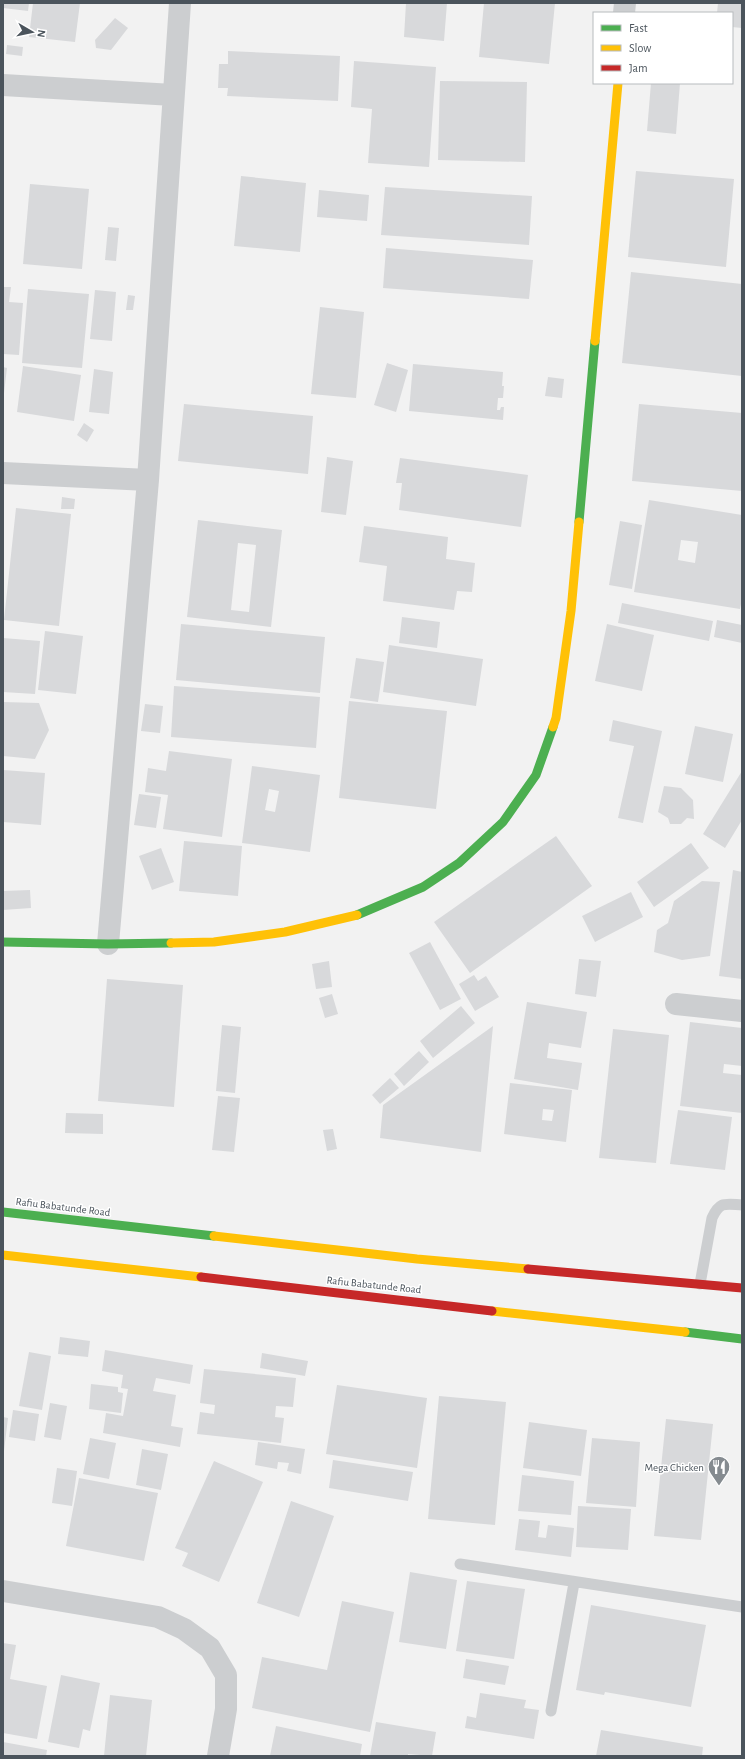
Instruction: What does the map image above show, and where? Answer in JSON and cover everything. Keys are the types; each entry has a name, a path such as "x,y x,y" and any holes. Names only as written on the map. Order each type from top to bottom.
{"street":[{"path":"108,944 148,480 180,3"},
{"path":"3,942 108,944 214,942 286,932 353,916 423,887 459,863 503,822 536,775 556,718 571,611 618,84"},
{"path":"3,85 173,95"},
{"path":"3,473 148,480"},
{"path":"676,1004 742,1011"},
{"name":"Rafiu Babatunde Road","path":"3,1212 417,1259 742,1288"},
{"name":"Rafiu Babatunde Road","path":"3,1255 742,1339"},
{"path":"3,1591 158,1617 184,1629 210,1648 226,1675 226,1709 218,1756"}],"lane":[{"path":"700,1284 712,1218 716,1208 722,1204 742,1205"},
{"path":"460,1564 574,1583 742,1607"},
{"path":"551,1711 574,1583"}],"building":[{"path":"3,3 29,3 28,11 3,8"},
{"path":"33,3 80,3 75,42 29,37"},
{"path":"406,3 447,3 444,41 404,37"},
{"path":"484,3 555,3 549,64 479,57"},
{"path":"718,3 742,3 742,28 733,27 733,12 717,12"},
{"path":"115,18 128,28 111,50 96,48 95,40"},
{"path":"7,45 23,47 22,56 6,54"},
{"path":"228,51 340,56 338,101 227,96 228,88 218,88 219,64 228,64"},
{"path":"354,61 436,67 429,167 368,163 372,109 351,107"},
{"path":"440,81 527,82 525,162 438,160"},
{"path":"651,84 680,84 676,134 647,131"},
{"path":"636,171 734,179 726,267 628,257"},
{"path":"241,176 306,183 300,252 234,246"},
{"path":"30,184 89,189 82,269 23,264"},
{"path":"385,187 532,196 529,245 381,235"},
{"path":"319,190 369,195 367,221 317,217"},
{"path":"108,227 119,228 116,261 105,260"},
{"path":"386,248 533,260 529,299 383,288"},
{"path":"631,272 742,284 742,376 622,363"},
{"path":"3,287 11,287 9,302 23,303 19,355 3,354"},
{"path":"28,289 89,294 82,368 22,363"},
{"path":"95,290 116,292 112,341 90,339"},
{"path":"128,295 135,296 133,310 126,310"},
{"path":"320,307 364,312 356,398 311,394"},
{"path":"387,363 408,370 396,412 374,405"},
{"path":"413,364 503,372 503,398 498,398 497,410 504,407 503,420 409,411"},
{"path":"23,366 81,375 74,421 17,412"},
{"path":"3,367 7,368 4,393 3,393"},
{"path":"94,369 113,372 109,414 89,412"},
{"path":"548,377 564,379 562,398 545,396"},
{"path":"184,404 313,416 308,474 178,461"},
{"path":"639,404 742,413 742,491 632,481"},
{"path":"84,423 94,430 87,442 77,435"},
{"path":"327,457 353,461 346,515 321,512"},
{"path":"400,458 528,475 521,527 399,510 402,483 396,483"},
{"path":"62,497 75,499 74,509 61,509"},
{"path":"649,500 742,515 742,599 740,609 634,592","holes":["681,540 698,542 695,563 678,560"]},
{"path":"16,508 71,514 59,626 4,620"},
{"path":"198,520 282,530 271,627 187,617","holes":["238,543 256,545 249,612 231,610"]},
{"path":"620,521 642,525 632,589 609,585"},
{"path":"364,526 448,537 446,559 475,563 472,592 457,591 454,610 383,601 387,566 359,562"},
{"path":"622,603 713,621 709,641 618,623"},
{"path":"402,617 440,622 437,648 399,643"},
{"path":"717,620 742,625 742,643 714,637"},
{"path":"181,624 325,637 320,693 176,680"},
{"path":"607,624 654,635 642,691 595,681"},
{"path":"45,631 83,636 76,694 38,690"},
{"path":"3,638 40,641 35,694 3,692"},
{"path":"389,645 483,659 476,706 383,692"},
{"path":"356,658 384,662 378,702 350,698"},
{"path":"174,686 320,697 316,748 171,737"},
{"path":"349,701 447,711 436,809 339,798"},
{"path":"3,702 39,703 49,730 35,759 3,756"},
{"path":"145,704 163,706 160,733 141,731"},
{"path":"613,720 662,731 643,823 618,818 634,746 609,741"},
{"path":"695,726 733,734 723,782 685,774"},
{"path":"169,751 232,759 222,837 163,829 168,795 145,792 148,768 166,771"},
{"path":"252,766 320,775 310,852 242,843","holes":["269,789 279,791 275,812 265,810"]},
{"path":"3,770 45,773 41,825 3,822"},
{"path":"742,771 742,820 725,848 703,834"},
{"path":"664,786 681,788 693,800 694,819 687,818 681,824 670,824 668,818 658,812"},
{"path":"139,794 161,797 156,828 134,825"},
{"path":"556,836 592,886 470,973 434,922"},
{"path":"184,841 242,846 238,896 179,891"},
{"path":"691,843 709,868 654,907 637,882"},
{"path":"161,848 174,882 152,890 139,856"},
{"path":"733,870 742,872 742,979 719,976"},
{"path":"702,881 720,882 710,956 682,960 654,952 657,930 668,923 674,901"},
{"path":"30,890 31,908 3,910 3,891"},
{"path":"631,892 643,917 595,942 582,916"},
{"path":"430,942 461,999 440,1010 409,953"},
{"path":"579,959 601,961 596,997 575,994"},
{"path":"329,961 332,987 316,989 312,964"},
{"path":"474,975 478,981 486,976 499,997 475,1011 459,984"},
{"path":"107,979 183,985 174,1107 98,1101"},
{"path":"332,994 338,1014 325,1018 319,998"},
{"path":"527,1002 587,1012 581,1048 549,1043 547,1058 582,1063 578,1090 514,1079"},
{"path":"461,1006 475,1023 433,1058 420,1041"},
{"path":"690,1022 742,1028 742,1066 724,1064 723,1073 742,1075 742,1113 680,1106"},
{"path":"222,1025 241,1027 235,1093 216,1091"},
{"path":"493,1026 481,1152 380,1138 383,1105"},
{"path":"613,1029 669,1035 656,1163 599,1158"},
{"path":"419,1051 429,1062 404,1086 394,1074"},
{"path":"390,1078 399,1088 380,1104 372,1095"},
{"path":"510,1083 572,1090 566,1142 504,1134","holes":["543,1109 554,1110 552,1121 542,1120"]},
{"path":"218,1096 240,1098 234,1152 212,1150"},
{"path":"678,1110 732,1117 725,1170 670,1164"},
{"path":"66,1113 103,1114 103,1134 65,1133"},
{"path":"333,1129 337,1149 327,1151 323,1130"},
{"path":"60,1337 90,1341 88,1357 58,1354"},
{"path":"105,1350 193,1365 190,1384 156,1378 153,1391 176,1395 171,1426 183,1428 180,1447 103,1433 106,1413 123,1416 128,1389 121,1388 123,1375 102,1371"},
{"path":"29,1352 51,1356 42,1410 19,1406"},
{"path":"262,1353 308,1361 305,1376 260,1368"},
{"path":"204,1369 296,1378 293,1407 276,1406 275,1417 284,1418 281,1443 197,1434 200,1412 214,1414 215,1405 200,1403"},
{"path":"91,1384 118,1387 118,1392 123,1393 121,1413 89,1409"},
{"path":"337,1385 427,1398 417,1468 326,1454"},
{"path":"439,1396 506,1402 495,1525 428,1519"},
{"path":"50,1403 67,1406 61,1440 44,1437"},
{"path":"13,1410 39,1414 35,1441 9,1437"},
{"path":"3,1417 8,1418 4,1451 3,1451"},
{"path":"666,1419 713,1424 701,1540 654,1536"},
{"path":"529,1422 587,1430 581,1476 523,1468"},
{"path":"90,1438 116,1443 109,1479 83,1474"},
{"path":"592,1438 640,1442 636,1507 586,1503"},
{"path":"258,1442 305,1449 301,1474 287,1471 289,1463 278,1462 277,1469 255,1465"},
{"path":"142,1449 168,1454 161,1490 136,1485"},
{"path":"333,1460 413,1472 408,1501 329,1488"},
{"path":"214,1461 263,1482 219,1582 182,1566 188,1553 175,1548"},
{"path":"57,1468 77,1471 72,1506 52,1503"},
{"path":"522,1475 574,1481 571,1515 518,1511"},
{"path":"79,1478 158,1493 144,1561 66,1546"},
{"path":"291,1501 334,1516 299,1617 257,1603"},
{"path":"578,1506 631,1509 628,1550 576,1547"},
{"path":"519,1519 540,1521 538,1537 546,1538 548,1525 574,1528 571,1557 515,1550"},
{"path":"410,1572 457,1580 446,1649 399,1642"},
{"path":"467,1581 525,1589 514,1659 456,1651"},
{"path":"342,1601 394,1612 370,1732 252,1708 262,1657 327,1670"},
{"path":"591,1605 706,1625 691,1707 605,1692 604,1695 576,1690"},
{"path":"3,1643 16,1645 10,1679 47,1686 37,1739 3,1733"},
{"path":"466,1659 509,1666 505,1685 463,1678"},
{"path":"61,1675 100,1683 90,1731 83,1729 79,1748 48,1742"},
{"path":"480,1693 526,1700 524,1708 539,1710 534,1739 465,1728 467,1716 476,1718"},
{"path":"110,1695 152,1700 146,1756 104,1756"},
{"path":"376,1722 436,1732 432,1756 408,1754 408,1756 370,1756"},
{"path":"276,1726 362,1744 360,1756 270,1756"},
{"path":"601,1730 703,1747 702,1756 596,1756"},
{"path":"3,1742 47,1750 46,1756 3,1756"}],"traffic: fast":[{"path":"579,522 595,341"},
{"path":"357,915 423,887 459,863 503,822 536,775 553,727"},
{"path":"3,942 108,944 171,943"},
{"path":"3,1212 214,1236"},
{"path":"685,1332 742,1339"}],"traffic: slow":[{"path":"595,341 618,84"},
{"path":"553,727 556,718 571,611 579,522"},
{"path":"171,943 214,942 285,932 357,915"},
{"path":"214,1236 417,1259 528,1269"},
{"path":"3,1255 201,1277"},
{"path":"492,1311 685,1332"}],"traffic: jam":[{"path":"528,1269 742,1288"},
{"path":"201,1277 492,1311"}],"place":[{"name":"Mega Chicken","path":"719,1486"}]}
